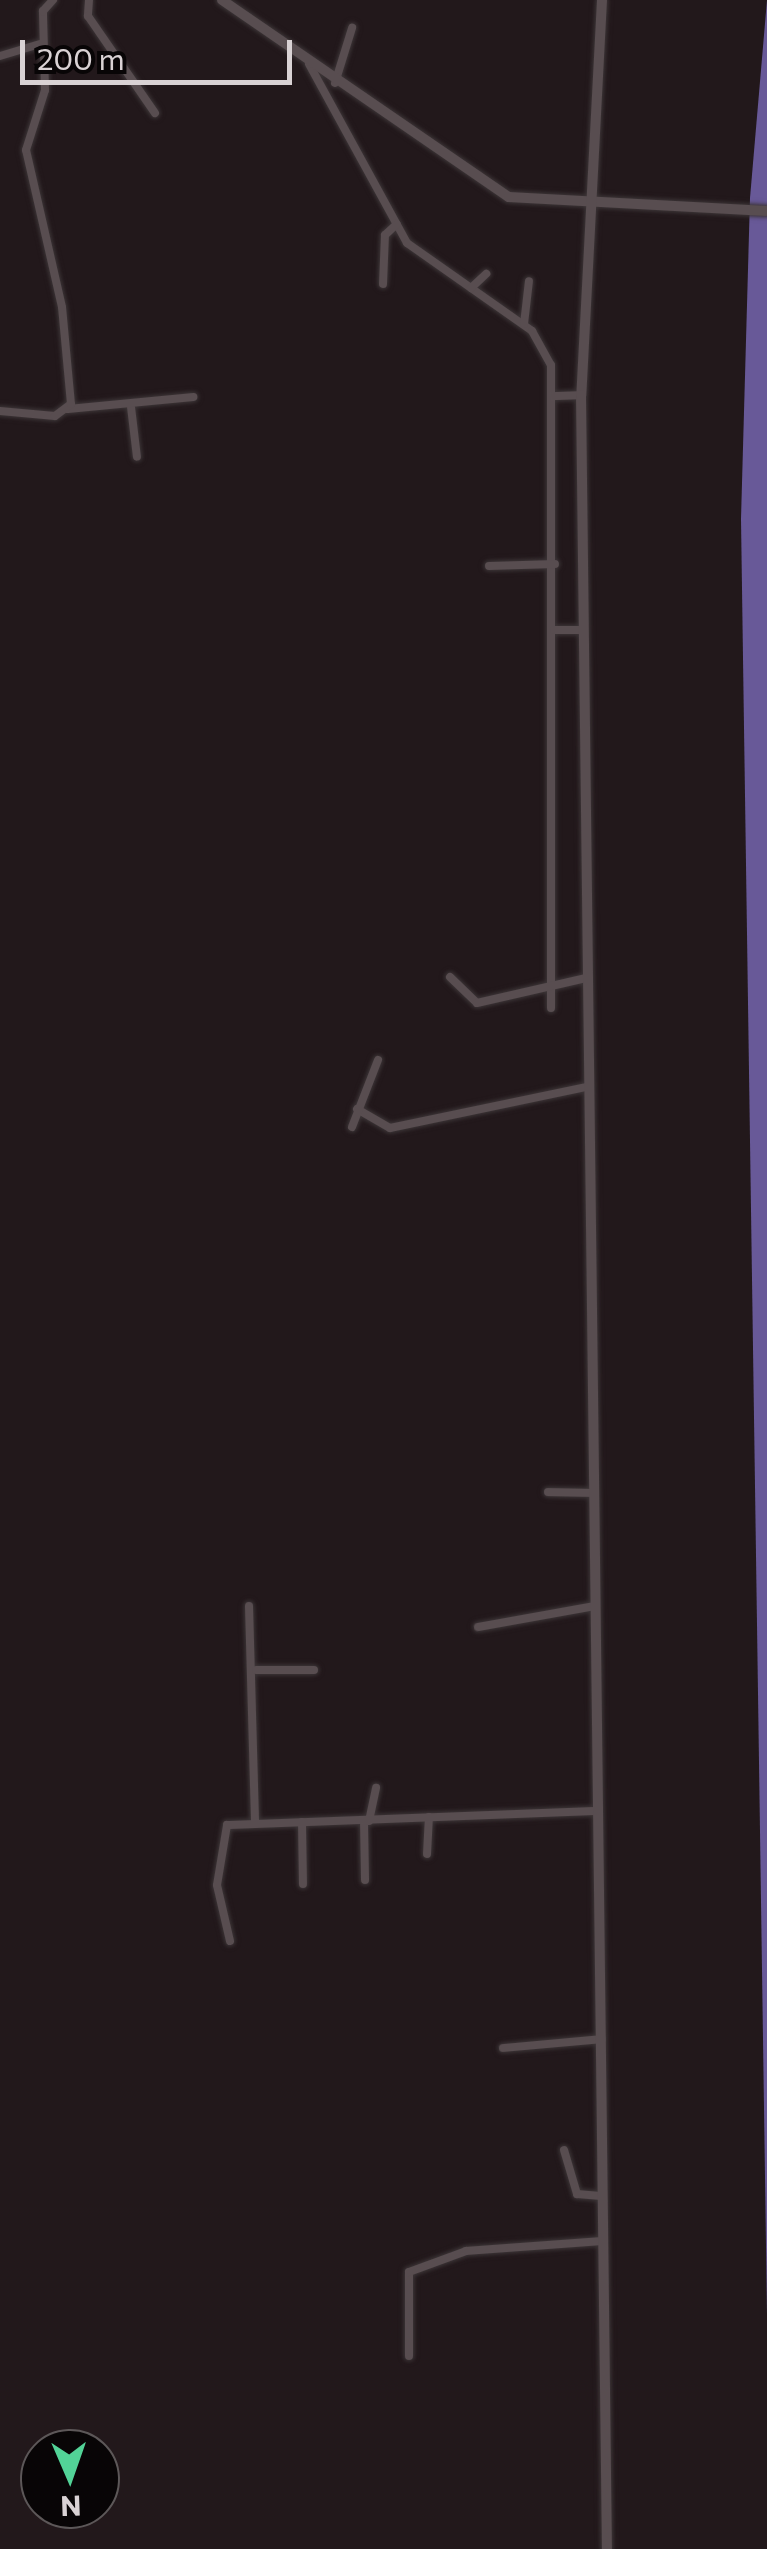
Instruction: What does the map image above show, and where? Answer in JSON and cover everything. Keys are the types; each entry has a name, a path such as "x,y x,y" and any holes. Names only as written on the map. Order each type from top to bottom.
{"street":[{"path":"54,0 43,11 45,90 26,150 62,307 68,409"},
{"path":"89,0 90,19 155,113"},
{"path":"222,0 335,83 509,196 584,205 767,211"},
{"path":"602,0 584,205 578,630 592,1493 592,1811 602,2039 596,2196 607,2549"},
{"path":"335,83 352,28"},
{"path":"0,56 43,43"},
{"path":"308,64 414,250 524,324 546,350 554,396 550,1008"},
{"path":"383,284 385,236 397,224"},
{"path":"472,288 486,274"},
{"path":"524,324 530,281"},
{"path":"554,396 581,395"},
{"path":"0,411 131,408 194,397"},
{"path":"131,408 136,457"},
{"path":"489,566 555,564"},
{"path":"555,630 578,630"},
{"path":"450,977 478,1003 552,979 583,978"},
{"path":"352,1127 378,1060"},
{"path":"357,1109 390,1128 501,1098 587,1088"},
{"path":"548,1492 592,1493"},
{"path":"250,1606 256,1670 255,1823"},
{"path":"478,1627 564,1607 590,1606"},
{"path":"256,1670 314,1670"},
{"path":"365,1880 366,1821 376,1788"},
{"path":"230,1941 217,1885 222,1831 255,1823 592,1811"},
{"path":"428,1854 429,1817"},
{"path":"302,1822 304,1884"},
{"path":"504,2048 602,2039"},
{"path":"564,2150 580,2196 596,2196"},
{"path":"409,2356 408,2272 466,2251 599,2241"}],"shaded area":[{"path":"767,0 767,2315 741,519 750,198"}]}
